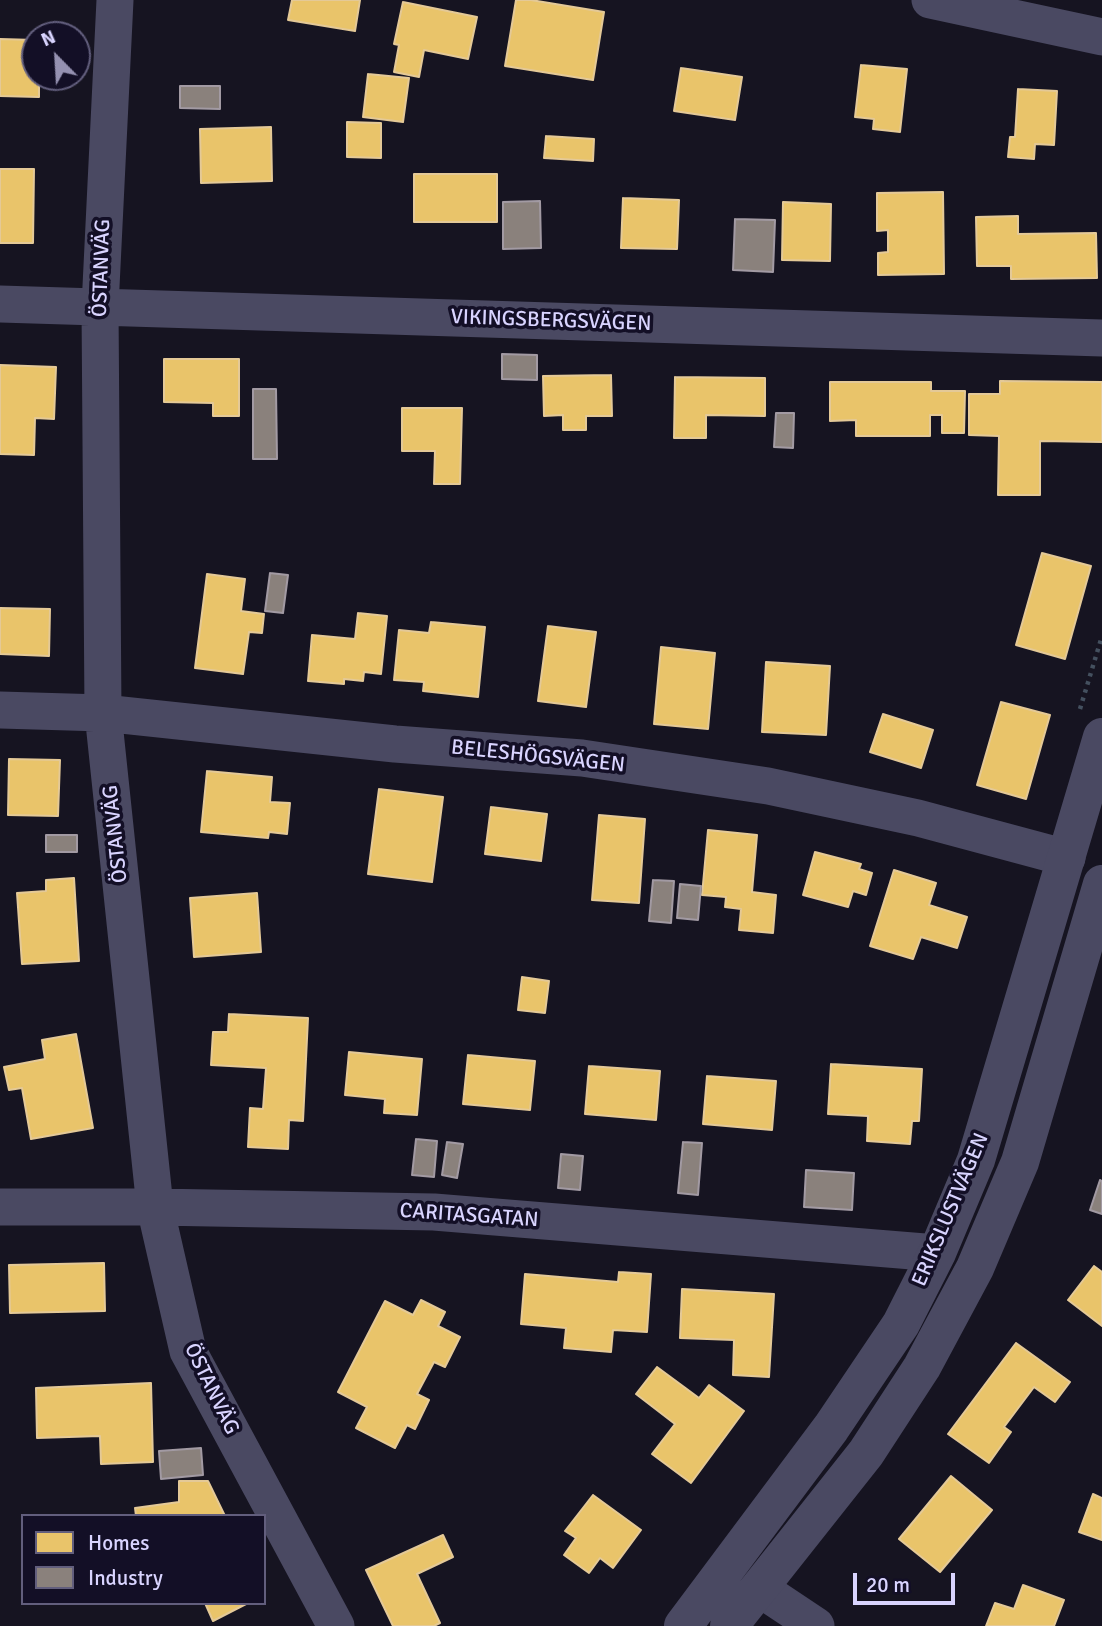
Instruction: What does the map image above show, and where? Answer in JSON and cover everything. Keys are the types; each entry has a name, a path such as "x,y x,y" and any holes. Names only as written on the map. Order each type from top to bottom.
{"street":[{"name":"ÖSTANVÄG","path":"115,0 100,307 103,713 155,1207 188,1351 335,1626"},
{"path":"930,0 999,7 1102,37"},
{"name":"VIKINGSBERGSVÄGEN","path":"0,304 1102,338"},
{"name":"BELESHÖGSVÄGEN","path":"0,710 103,713 395,744 582,758 768,786 918,818 1067,858"},
{"name":"ERIKSLUSTVÄGEN","path":"683,1626 831,1428 901,1324 937,1253 976,1160 1067,858 1091,724"},
{"name":"ERIKSLUSTVÄGEN","path":"729,1626 866,1452 922,1367 975,1268 1020,1162 1094,936 1102,884"},
{"name":"CARITASGATAN","path":"0,1207 435,1212 937,1253"},
{"path":"759,1588 816,1626"}],"path":[{"path":"1091,724 1102,636"}],"building: Homes":[{"path":"292,0 360,0 355,31 288,20"},
{"path":"516,0 604,12 593,80 505,66"},
{"path":"403,2 477,17 468,59 424,50 419,77 394,72 399,45 394,44"},
{"path":"0,39 21,40 21,91 39,91 39,97 0,96"},
{"path":"861,65 907,69 900,132 873,129 874,119 855,117"},
{"path":"681,68 742,77 735,120 674,111"},
{"path":"368,74 409,78 403,122 363,117"},
{"path":"1018,89 1057,91 1054,145 1035,144 1034,159 1008,157 1010,137 1015,137"},
{"path":"347,122 381,123 381,158 347,157"},
{"path":"271,127 272,181 201,183 200,129"},
{"path":"546,136 594,139 593,161 544,158"},
{"path":"0,169 34,169 33,243 0,243"},
{"path":"414,174 497,174 497,222 414,222"},
{"path":"943,192 944,274 878,275 878,253 888,252 888,230 877,231 877,193"},
{"path":"623,198 679,200 677,249 621,248"},
{"path":"783,202 831,204 830,261 782,260"},
{"path":"1018,216 1018,234 1096,233 1097,278 1011,279 1011,266 977,266 976,217"},
{"path":"164,359 239,359 239,416 213,416 213,403 164,402"},
{"path":"0,365 56,367 54,419 35,418 34,455 0,454"},
{"path":"611,375 612,416 586,416 586,430 563,430 563,415 544,416 543,376"},
{"path":"675,377 765,378 765,416 706,415 706,438 674,438"},
{"path":"1000,381 1102,382 1102,442 1040,441 1040,495 998,495 999,436 969,435 969,394 1000,394"},
{"path":"830,382 931,382 931,391 965,391 964,433 942,433 942,415 930,415 930,436 856,436 856,420 830,421"},
{"path":"402,408 462,408 460,484 434,484 435,451 402,451"},
{"path":"1042,553 1091,566 1065,659 1016,645"},
{"path":"207,574 245,579 241,611 264,614 262,633 249,632 243,674 195,668"},
{"path":"0,608 50,609 49,656 0,654"},
{"path":"358,613 387,616 381,674 364,672 363,681 344,679 344,684 308,681 312,635 355,639"},
{"path":"431,622 485,627 478,697 423,691 424,682 394,680 399,630 429,633"},
{"path":"548,626 596,632 586,707 538,701"},
{"path":"661,647 715,653 708,729 654,724"},
{"path":"766,662 830,666 826,735 762,732"},
{"path":"1001,702 1050,715 1026,799 977,785"},
{"path":"883,714 933,730 921,768 870,752"},
{"path":"9,759 60,760 58,816 8,815"},
{"path":"207,771 272,777 270,802 290,803 287,834 269,832 268,838 201,832"},
{"path":"379,789 443,797 432,882 368,874"},
{"path":"491,807 547,814 541,861 485,854"},
{"path":"599,815 645,819 639,903 592,900"},
{"path":"708,830 757,835 752,892 776,895 773,933 739,930 741,909 725,907 726,897 702,895"},
{"path":"815,852 861,864 859,869 872,873 866,895 853,891 848,907 803,895"},
{"path":"894,870 936,883 929,905 967,917 957,948 921,937 913,959 870,946"},
{"path":"74,878 79,961 22,964 17,893 46,891 46,880"},
{"path":"257,893 261,952 194,957 190,898"},
{"path":"522,977 549,981 545,1013 518,1010"},
{"path":"229,1014 308,1018 303,1121 289,1120 288,1149 248,1147 250,1108 263,1109 266,1068 211,1065 213,1032 228,1032"},
{"path":"76,1034 93,1128 31,1139 22,1088 9,1090 4,1067 45,1059 42,1040"},
{"path":"349,1052 422,1059 417,1115 384,1113 385,1099 345,1095"},
{"path":"468,1055 535,1061 530,1110 463,1104"},
{"path":"831,1064 922,1069 919,1121 912,1121 910,1144 867,1141 868,1116 828,1114"},
{"path":"589,1066 660,1071 656,1120 585,1114"},
{"path":"707,1076 776,1081 772,1130 703,1124"},
{"path":"104,1263 105,1311 10,1313 9,1265"},
{"path":"1094,1266 1102,1272 1102,1326 1068,1300"},
{"path":"619,1272 651,1274 647,1332 613,1330 611,1352 564,1348 566,1328 521,1324 525,1274 618,1282"},
{"path":"682,1289 774,1294 769,1377 733,1375 734,1340 680,1338"},
{"path":"421,1300 445,1312 438,1326 460,1337 445,1367 434,1362 417,1394 429,1400 415,1429 407,1425 395,1448 356,1428 367,1407 338,1392 385,1301 413,1315"},
{"path":"1016,1343 1070,1382 1055,1402 1034,1387 1004,1427 1011,1432 989,1463 948,1434"},
{"path":"657,1367 699,1398 709,1385 744,1411 691,1483 652,1454 675,1424 636,1394"},
{"path":"151,1383 153,1462 101,1464 100,1436 37,1438 36,1388"},
{"path":"951,1476 992,1510 940,1572 899,1539"},
{"path":"179,1481 208,1481 224,1514 136,1514 135,1508 179,1502"},
{"path":"1093,1494 1102,1498 1102,1540 1079,1532"},
{"path":"593,1495 641,1530 613,1568 600,1558 589,1573 564,1555 576,1538 565,1531"},
{"path":"443,1535 453,1557 417,1574 440,1623 434,1626 393,1626 366,1570"},
{"path":"1023,1585 1064,1600 1054,1626 986,1626 995,1603 1014,1609"},
{"path":"206,1605 244,1605 213,1621"}],"building: Industry":[{"path":"180,86 220,86 220,109 180,108"},
{"path":"540,201 541,248 503,249 503,202"},
{"path":"735,219 775,220 773,272 733,270"},
{"path":"502,354 537,355 537,380 502,379"},
{"path":"253,389 276,389 277,459 253,459"},
{"path":"776,413 794,413 793,448 774,447"},
{"path":"270,573 288,575 283,613 265,611"},
{"path":"46,835 77,835 77,852 46,852"},
{"path":"653,880 674,881 671,923 649,921"},
{"path":"680,884 701,886 698,920 677,918"},
{"path":"416,1139 437,1141 434,1177 412,1175"},
{"path":"447,1142 463,1144 457,1178 442,1175"},
{"path":"683,1142 702,1143 698,1195 678,1193"},
{"path":"561,1154 583,1156 580,1190 558,1188"},
{"path":"806,1170 854,1173 852,1210 804,1207"},
{"path":"1100,1180 1102,1181 1102,1214 1090,1210"},
{"path":"201,1448 203,1475 161,1479 159,1451"}]}
